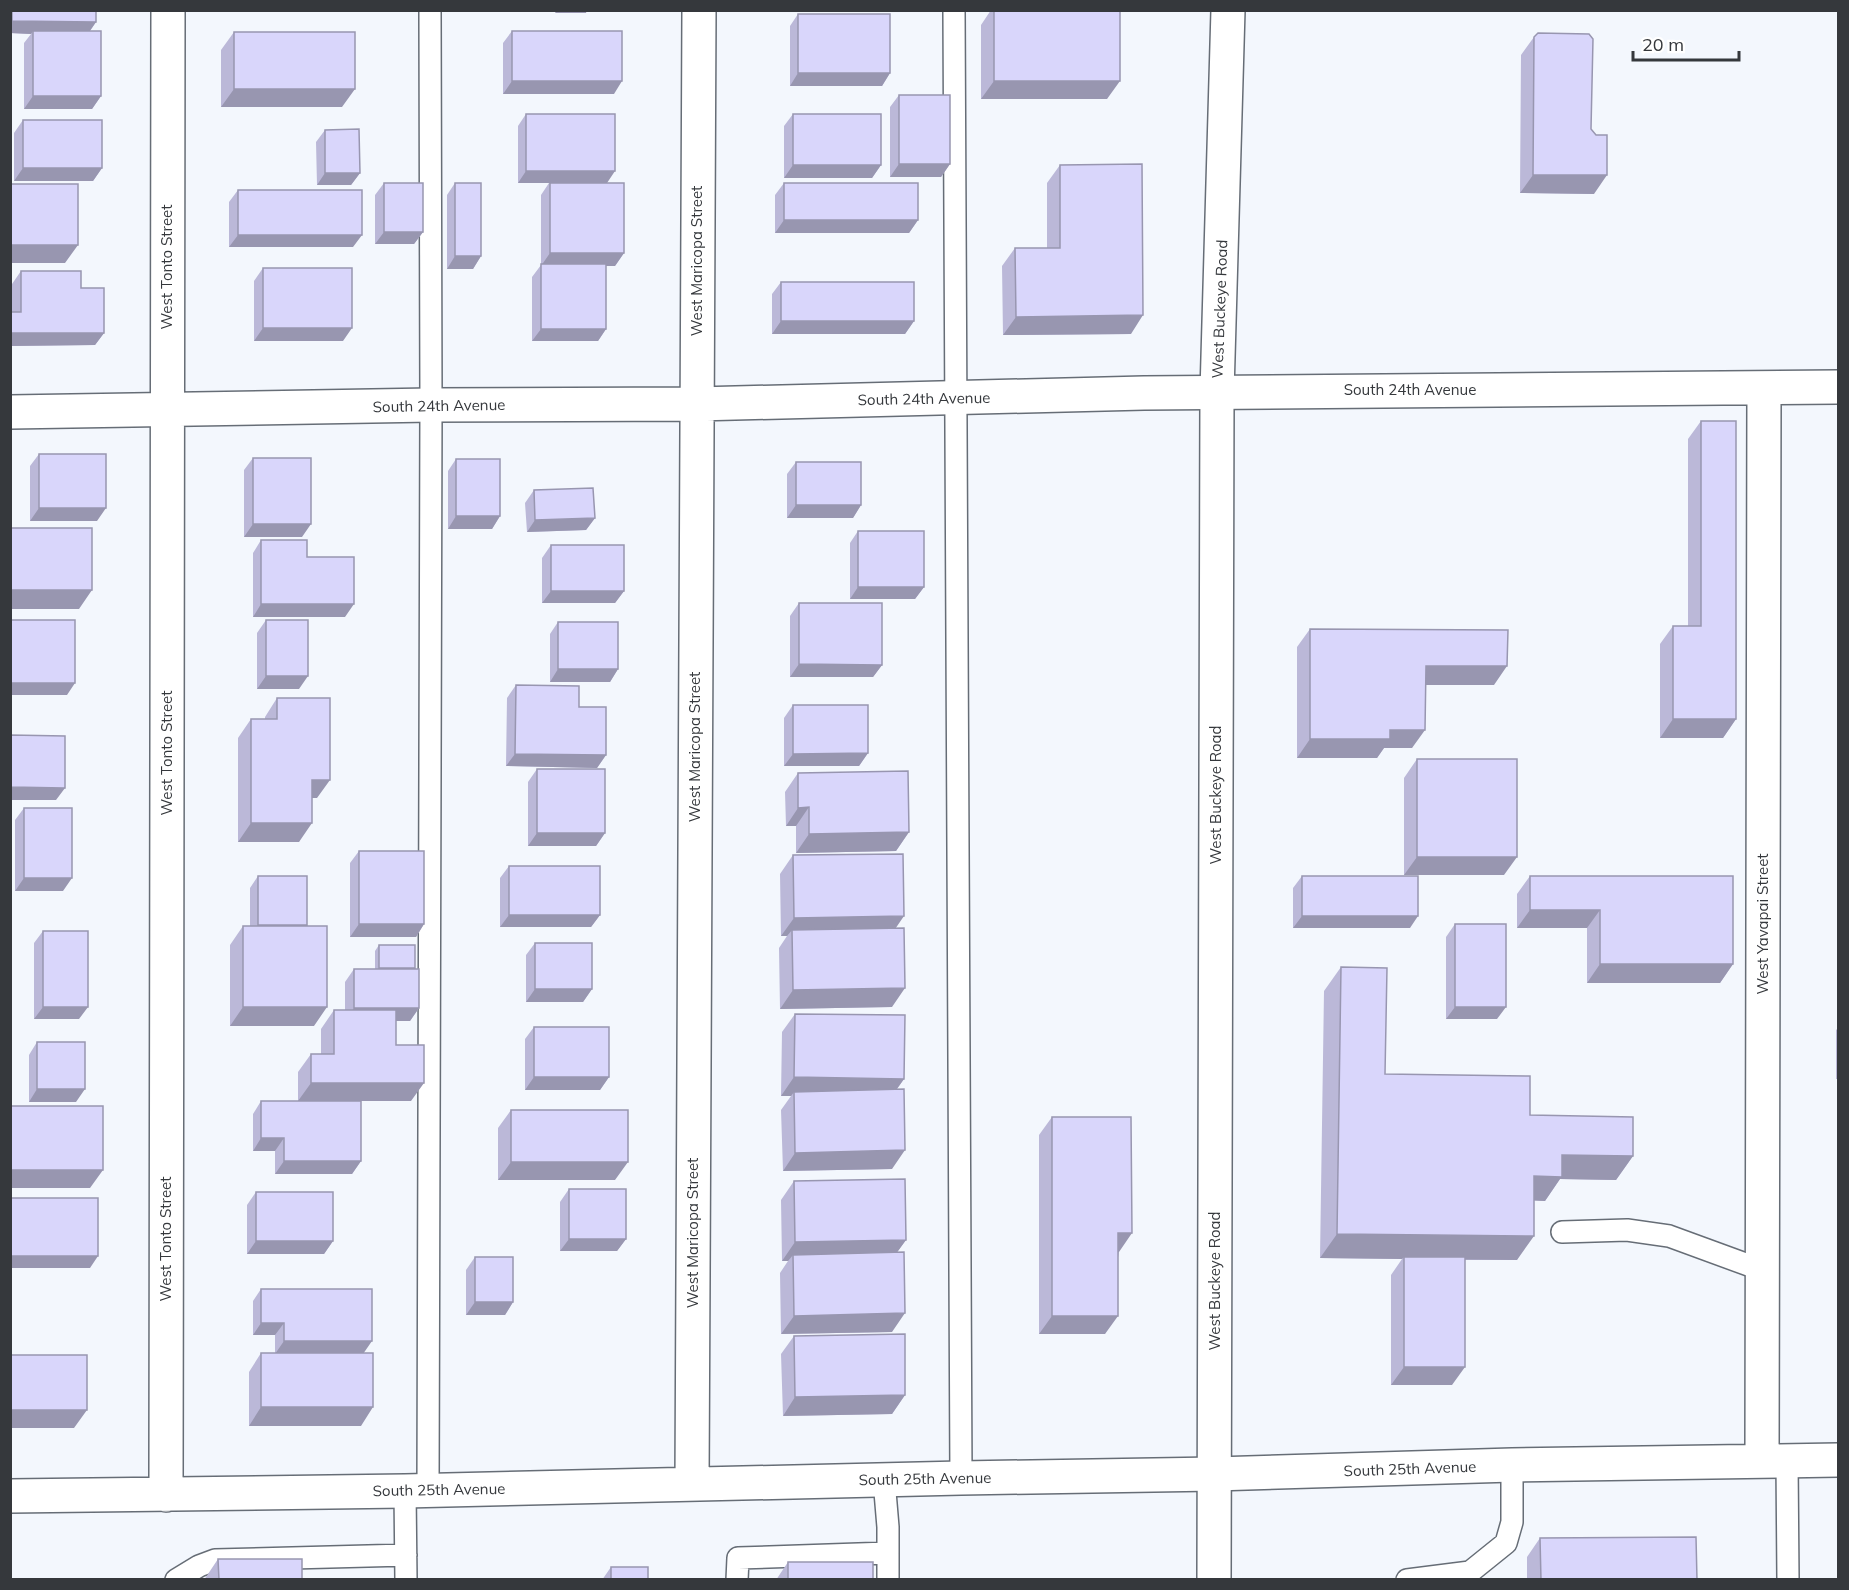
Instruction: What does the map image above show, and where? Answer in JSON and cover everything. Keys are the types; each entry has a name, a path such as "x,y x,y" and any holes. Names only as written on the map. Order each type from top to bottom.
{"street":[{"name":"West Tonto Street","path":"166,1495 168,10"},
{"name":"West Maricopa Street","path":"692,1484 699,10"},
{"name":"West Buckeye Road","path":"1214,1580 1217,392 1228,10"},
{"name":"South 24th Avenue","path":"10,412 431,405 697,404 1217,392 1839,387"},
{"name":"West Yavapai Street","path":"1764,388 1762,1270 1774,1461"},
{"name":"South 25th Avenue","path":"10,1496 416,1491 1215,1474 1512,1465 1839,1460"}],"lane":[{"path":"406,1580 406,1555 416,1491 431,405 430,10"},
{"path":"954,10 961,1478"},
{"path":"1562,1232 1627,1230 1669,1236 1762,1270"},
{"path":"1774,1461 1788,1580"},
{"path":"1407,1580 1470,1572 1506,1543 1512,1522 1512,1465"},
{"path":"884,1480 888,1527 888,1580"},
{"path":"737,1580 738,1558 888,1553"},
{"path":"176,1580 199,1566 215,1560 406,1555"}],"building":[{"path":"12,10 96,10 96,22 12,21"},
{"path":"994,10 1120,10 1120,81 994,81"},
{"path":"798,14 890,14 890,73 798,73"},
{"path":"33,31 101,31 101,96 33,96"},
{"path":"512,31 622,31 622,81 512,81"},
{"path":"234,32 355,32 355,89 234,89"},
{"path":"1538,33 1589,34 1593,39 1591,129 1596,135 1607,135 1607,175 1533,175 1534,37"},
{"path":"899,95 950,95 950,164 899,164"},
{"path":"526,114 615,114 615,171 526,171"},
{"path":"793,114 881,114 881,165 793,165"},
{"path":"23,120 102,120 102,168 23,168"},
{"path":"359,129 360,173 325,173 325,130"},
{"path":"1142,164 1143,315 1016,317 1015,248 1060,248 1060,165"},
{"path":"384,183 423,183 423,232 384,232"},
{"path":"455,183 481,183 481,256 455,256"},
{"path":"550,183 624,183 624,253 550,253"},
{"path":"784,183 918,183 918,220 784,220"},
{"path":"10,184 78,184 78,245 10,245"},
{"path":"238,190 362,190 362,235 238,235"},
{"path":"541,264 606,264 606,329 541,329"},
{"path":"263,268 352,268 352,328 263,328"},
{"path":"21,271 81,271 81,288 104,288 104,333 10,333 10,312 21,312"},
{"path":"781,282 914,282 914,321 781,321"},
{"path":"1701,421 1736,421 1736,719 1673,719 1673,626 1701,626"},
{"path":"39,454 106,454 106,508 39,508"},
{"path":"253,458 311,458 311,524 253,524"},
{"path":"456,459 500,459 500,516 456,516"},
{"path":"796,462 861,462 861,505 796,505"},
{"path":"593,488 595,518 535,520 534,490"},
{"path":"10,528 92,528 92,590 10,590"},
{"path":"858,531 924,531 924,587 858,587"},
{"path":"261,540 307,540 307,557 354,557 354,604 261,604"},
{"path":"551,545 624,545 624,591 551,591"},
{"path":"799,603 882,603 882,665 799,664"},
{"path":"10,620 75,620 75,683 10,683"},
{"path":"266,620 308,620 308,676 266,676"},
{"path":"558,622 618,622 618,669 558,669"},
{"path":"1310,629 1508,630 1507,666 1426,666 1425,730 1390,730 1390,739 1310,739"},
{"path":"516,685 579,686 579,707 606,707 606,755 515,754"},
{"path":"277,698 330,698 330,780 312,780 312,823 251,823 251,719 277,719"},
{"path":"793,705 868,705 868,753 793,754"},
{"path":"10,735 65,736 65,788 10,787"},
{"path":"1417,759 1517,759 1517,857 1417,857"},
{"path":"537,769 605,769 605,833 537,833"},
{"path":"908,771 909,832 809,834 809,807 798,808 798,773"},
{"path":"24,808 72,808 72,878 24,878"},
{"path":"359,851 424,851 424,924 359,924"},
{"path":"903,854 904,916 794,918 793,855"},
{"path":"509,866 600,866 600,915 509,915"},
{"path":"258,876 307,876 307,925 258,925"},
{"path":"1302,876 1418,876 1418,916 1302,916"},
{"path":"1530,876 1733,876 1733,964 1600,964 1600,910 1530,910"},
{"path":"1455,924 1506,924 1506,1007 1455,1007"},
{"path":"243,926 327,926 327,1007 243,1007"},
{"path":"904,928 905,988 793,990 792,930"},
{"path":"43,931 88,931 88,1007 43,1007"},
{"path":"535,943 592,943 592,989 535,989"},
{"path":"379,945 415,945 415,968 379,968"},
{"path":"1341,967 1387,968 1385,1074 1530,1076 1530,1115 1633,1117 1633,1156 1562,1155 1562,1177 1534,1176 1534,1236 1337,1234"},
{"path":"354,969 419,969 419,1008 354,1008"},
{"path":"334,1010 396,1010 396,1045 424,1045 424,1083 311,1083 311,1054 334,1054"},
{"path":"795,1014 905,1015 904,1079 794,1077"},
{"path":"534,1027 609,1027 609,1077 534,1077"},
{"path":"37,1042 85,1042 85,1089 37,1089"},
{"path":"904,1089 905,1150 795,1153 794,1092"},
{"path":"261,1101 361,1101 361,1161 284,1161 284,1138 261,1138"},
{"path":"10,1106 103,1106 103,1170 10,1170"},
{"path":"511,1110 628,1110 628,1162 511,1162"},
{"path":"1052,1117 1131,1117 1132,1233 1118,1233 1118,1316 1052,1316"},
{"path":"905,1179 906,1240 795,1242 794,1181"},
{"path":"569,1189 626,1189 626,1239 569,1239"},
{"path":"256,1192 333,1192 333,1241 256,1241"},
{"path":"11,1198 98,1198 98,1256 11,1256"},
{"path":"904,1252 905,1313 794,1316 793,1255"},
{"path":"475,1257 513,1257 513,1302 475,1302"},
{"path":"1404,1257 1465,1257 1465,1367 1404,1367"},
{"path":"261,1289 372,1289 372,1341 284,1341 284,1323 261,1323"},
{"path":"905,1334 905,1395 795,1397 794,1336"},
{"path":"261,1353 373,1353 373,1407 261,1407"},
{"path":"10,1355 87,1355 87,1410 10,1410"},
{"path":"1696,1537 1697,1580 1541,1580 1540,1538"},
{"path":"218,1559 302,1559 302,1580 219,1580"},
{"path":"788,1562 873,1562 873,1580 788,1580"},
{"path":"611,1567 648,1567 648,1580 611,1580"}]}
